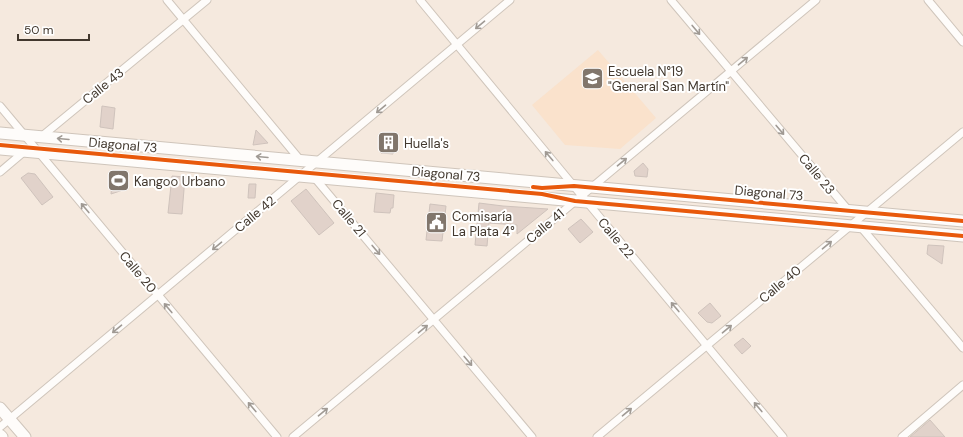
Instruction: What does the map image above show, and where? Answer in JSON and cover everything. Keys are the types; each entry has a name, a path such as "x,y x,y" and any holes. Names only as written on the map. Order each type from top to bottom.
{"main road":[{"name":"Diagonal 73","path":"0,133 963,221"},
{"name":"Diagonal 73","path":"0,149 32,149 963,236"},
{"path":"0,408 25,437"}],"street":[{"name":"Calle 21","path":"167,0 301,161 308,174 434,320 532,437"},
{"name":"Calle 43","path":"0,172 32,149 41,137 207,0"},
{"name":"Calle 22","path":"420,0 574,186 581,200 783,437"},
{"name":"Calle 42","path":"0,426 158,295 308,174 317,162 510,0"},
{"name":"Calle 23","path":"671,0 848,211 856,225 963,348"},
{"name":"Calle 41","path":"293,437 581,200 592,187 816,0"},
{"path":"928,0 963,42"},
{"name":"Calle 20","path":"0,106 25,136 32,149 158,295 277,437"},
{"name":"Calle 40","path":"597,437 856,225 866,212 963,132"},
{"path":"902,437 963,385"}],"shaded area":[{"name":"Escuela N°19 \"General San Martín\"","path":"598,50 656,118 620,149 565,145 532,105"}],"building":[{"path":"102,106 115,108 113,129 100,127"},
{"path":"256,130 268,143 253,145"},
{"name":"Huella's","path":"383,133 395,134 393,154 381,153"},
{"path":"643,163 648,169 647,177 635,176 634,171"},
{"name":"Kangoo Urbano","path":"113,171 125,172 123,190 111,194"},
{"path":"28,173 35,174 53,197 42,205 21,178"},
{"path":"172,176 185,177 182,214 168,213"},
{"path":"249,184 256,184 255,198 248,198"},
{"path":"306,189 334,223 319,235 291,201"},
{"path":"376,193 394,195 393,208 391,208 390,213 374,212"},
{"path":"479,203 548,209 517,234 517,225 489,223 487,246 475,245"},
{"name":"Comisaría La Plata 4°","path":"430,204 446,206 442,241 426,240"},
{"path":"581,219 593,232 580,243 568,229"},
{"path":"928,245 944,246 942,264 927,254"},
{"path":"710,303 721,316 712,323 707,322 698,313"},
{"path":"743,338 751,346 742,354 734,345"},
{"path":"930,420 945,437 910,437"}],"cycle path":[{"path":"0,145 542,194 575,201 963,236"},
{"path":"533,187 542,188 574,186 963,221"}],"place":[{"name":"Escuela N°19 \"General San Martín\"","path":"593,78"},
{"name":"Huella's","path":"388,143"},
{"name":"Kangoo Urbano","path":"118,181"},
{"name":"Comisaría La Plata 4°","path":"436,223"}]}
